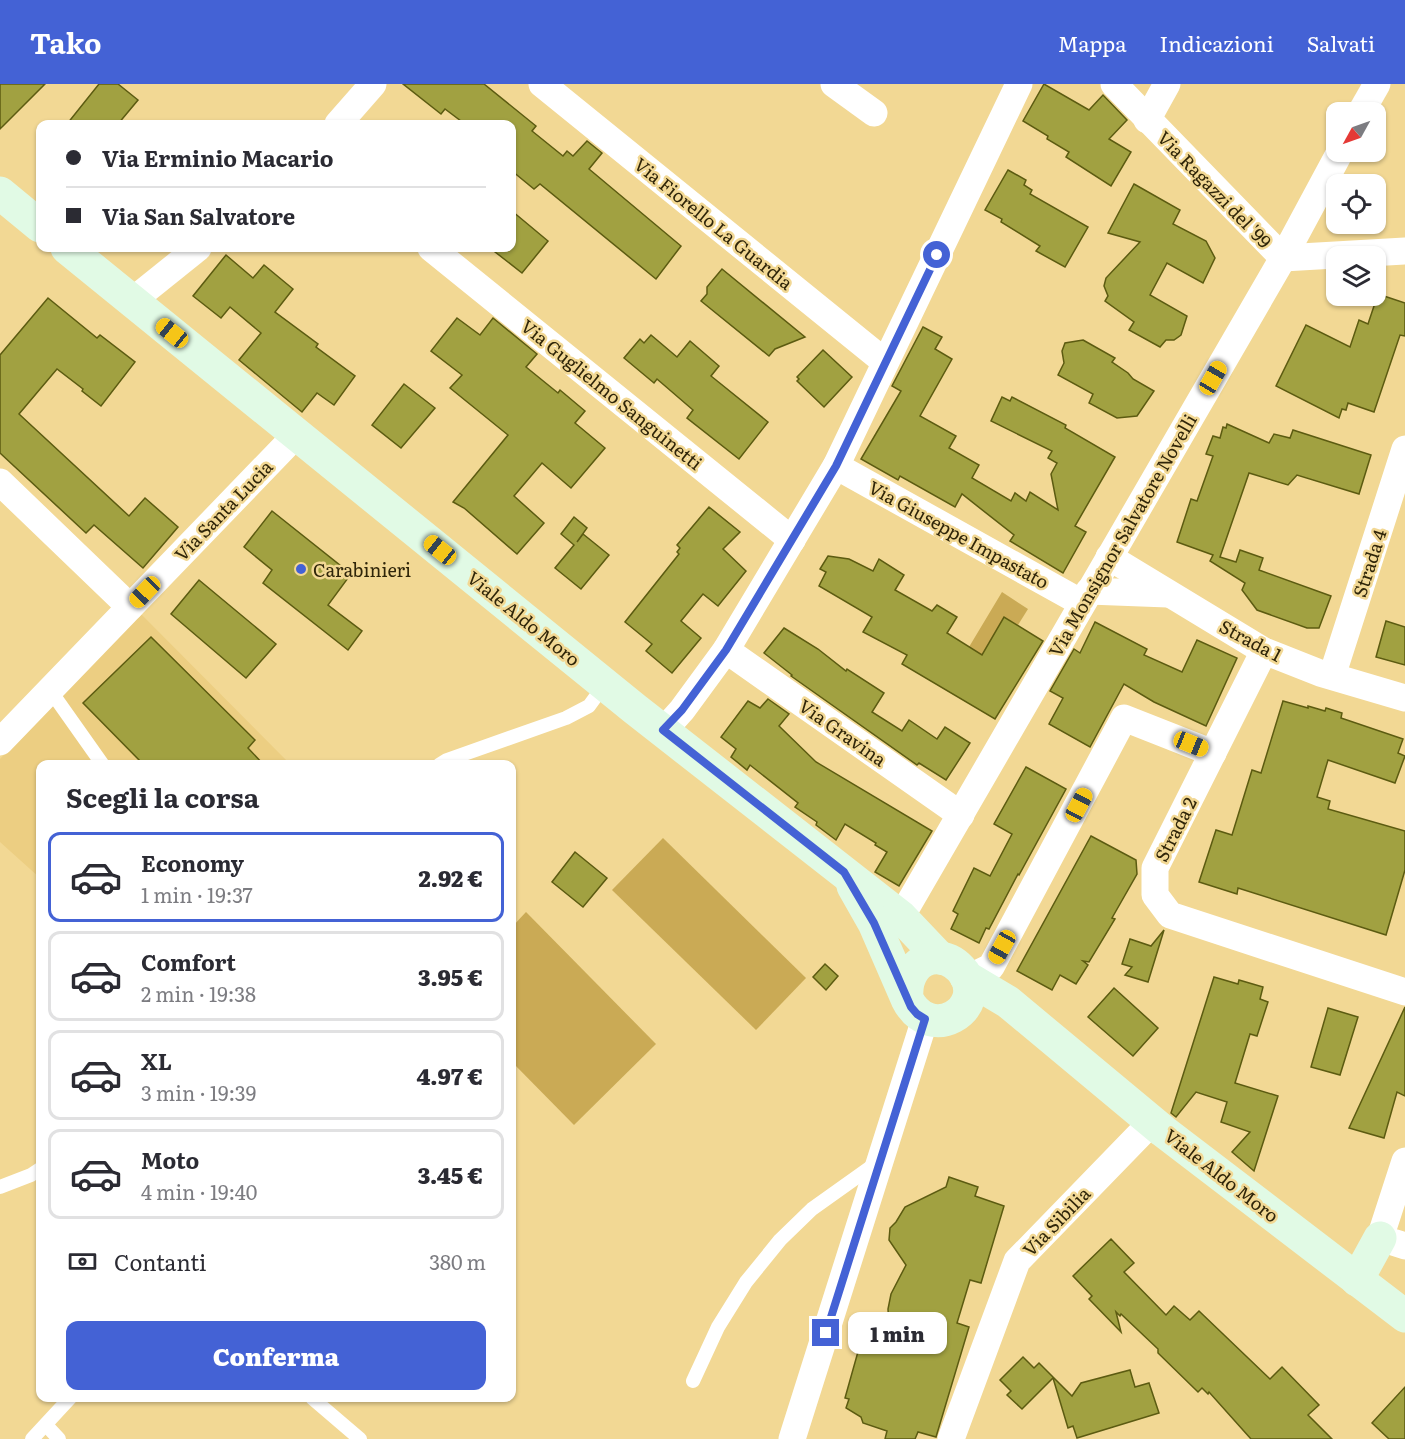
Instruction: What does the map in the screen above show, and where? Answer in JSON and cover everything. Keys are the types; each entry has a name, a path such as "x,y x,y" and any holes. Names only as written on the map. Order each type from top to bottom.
{"main road":[{"path":"0,193 36,223"},
{"name":"Viale Aldo Moro","path":"71,252 605,684 901,917 958,971 1008,1002 1152,1122 1405,1317"},
{"name":"Viale Aldo Moro","path":"844,872 874,923 916,1009 942,1021 957,1015 1001,1017 1042,1029"},
{"path":"916,1009 906,989 908,978 921,963 930,959 958,971 969,987 968,998 957,1015"},
{"path":"1357,1280 1392,1242"}],"street":[{"path":"342,120 373,84"},
{"name":"Via Fiorello La Guardia","path":"542,84 885,362"},
{"path":"834,84 874,112"},
{"path":"663,730 682,710 726,650 836,466 1019,84"},
{"name":"Via Ragazzi del '99","path":"1114,84 1283,258 1405,251"},
{"path":"1147,120 1167,84"},
{"path":"1367,102 1377,84"},
{"name":"Via Monsignor Salvatore Novelli","path":"901,917 1283,258 1335,162"},
{"path":"132,301 193,252"},
{"name":"Via Guglielmo Sanguinetti","path":"436,252 792,540"},
{"name":"Via Santa Lucia","path":"0,742 297,434"},
{"name":"Strada 4","path":"1332,676 1405,449"},
{"name":"Via Giuseppe Impastato","path":"836,466 1085,597"},
{"path":"0,482 130,607"},
{"name":"Strada 1","path":"1109,557 1264,651 1332,676 1405,698"},
{"path":"1085,597 1170,594"},
{"name":"Via Gravina","path":"726,650 961,815"},
{"name":"Strada 2","path":"1264,651 1155,868 1155,895 1170,915 1405,992"},
{"path":"958,971 991,967 1125,718 1213,753"},
{"path":"792,1439 881,1160 916,1009"},
{"name":"Via Sibilia","path":"951,1439 1017,1261 1152,1122"},
{"path":"1392,1242 1405,1161"}],"lane":[{"path":"447,760 566,718 589,706 605,684"},
{"path":"50,690 99,760"},
{"path":"693,1381 718,1327 746,1282 780,1240 812,1209 881,1160"},
{"path":"0,1187 36,1172"},
{"path":"32,1439 66,1402"},
{"path":"317,1402 360,1439"},
{"path":"46,1425 59,1439"}],"shaded area":[{"path":"1002,592 1028,609 1018,625 1004,617 982,655 969,647"},
{"path":"139,612 286,760 36,760 36,874 0,842 0,759"},
{"path":"663,838 806,978 756,1030 612,890"},
{"path":"526,912 656,1044 574,1125 516,1066 516,923"}],"building":[{"path":"0,84 45,84 0,129"},
{"path":"99,84 118,84 138,100 121,120 70,120"},
{"path":"403,84 484,84 536,126 532,131 563,156 567,151 573,156 587,141 602,153 589,169 681,246 656,279 540,184 534,189 516,174 516,120 460,120 445,109 441,114"},
{"path":"1044,84 1089,110 1103,95 1127,120 1109,139 1131,152 1111,186 1066,157 1069,152 1023,121"},
{"path":"1008,170 1026,180 1024,185 1032,190 1030,194 1088,227 1065,267 1036,251 1040,246 985,210"},
{"path":"1134,184 1180,210 1173,224 1206,241 1215,258 1203,283 1167,263 1150,295 1187,316 1181,335 1174,340 1166,340 1160,347 1129,330 1134,322 1105,301 1108,296 1104,286 1106,278 1140,242 1108,233"},
{"path":"516,214 548,241 522,273 495,252 516,252"},
{"path":"226,255 253,278 264,265 293,289 275,312 318,344 316,347 355,376 334,405 317,393 302,412 239,360 261,333 230,307 221,318 193,296"},
{"path":"722,269 805,337 775,349 769,356 701,301 707,294 707,287"},
{"path":"1386,297 1405,303 1405,336 1400,335 1374,412 1348,403 1346,410 1342,409 1339,418 1276,386 1306,325 1350,347 1359,320 1368,324 1374,306 1386,306"},
{"path":"48,298 97,338 100,335 135,362 101,406 57,369 19,414 129,516 145,498 178,527 143,568 94,525 86,533 0,453 0,355"},
{"path":"457,318 480,335 493,318 537,354 526,367 558,393 560,390 585,411 575,423 605,448 571,488 542,463 514,496 544,523 517,554 464,508 453,502 508,435 450,388 462,375 431,351"},
{"path":"923,327 942,337 935,349 952,359 920,416 956,436 949,448 979,465 972,478 1011,501 1015,493 1026,501 1030,492 1058,510 1051,474 1057,463 1048,458 1052,451 991,421 1002,397 1010,401 1012,397 1066,425 1065,428 1115,457 1075,526 1086,532 1063,573 1010,541 1014,535 962,494 955,507 900,476 898,480 861,459 901,391 892,386"},
{"path":"651,335 677,357 690,341 719,366 711,376 768,422 739,459 687,418 693,410 657,379 654,383 624,358 640,339 644,343"},
{"path":"1083,340 1115,358 1112,362 1133,379 1154,391 1137,416 1117,418 1089,403 1093,394 1058,375 1064,363 1062,351 1065,343"},
{"path":"823,350 852,377 824,407 797,381 799,379 797,377"},
{"path":"404,384 435,408 401,448 372,425"},
{"path":"1227,424 1269,443 1274,434 1290,438 1293,430 1371,455 1359,494 1297,475 1288,485 1249,473 1220,557 1236,562 1240,550 1263,558 1259,570 1331,596 1319,628 1307,628 1257,610 1242,590 1245,583 1210,561 1213,555 1177,542 1191,499 1197,501 1213,456 1206,454 1213,436 1220,438 1223,427 1226,428"},
{"path":"709,507 740,532 723,549 746,571 718,606 703,594 681,621 701,638 672,673 646,651 652,644 625,622 679,554 677,552 680,548 677,545"},
{"path":"272,511 351,574 328,605 362,631 348,650 263,583 272,570 244,547"},
{"path":"574,517 587,528 577,542 583,534 609,555 581,589 555,568 574,545 561,534"},
{"path":"828,556 849,559 873,571 879,559 904,575 895,590 932,611 937,605 957,617 947,633 982,655 1004,617 1043,641 995,719 902,664 907,655 863,632 872,617 819,586 826,572 820,569"},
{"path":"199,580 276,644 246,678 171,614"},
{"path":"1386,621 1405,627 1405,665 1376,657"},
{"path":"1095,622 1147,649 1144,655 1182,672 1197,640 1237,658 1206,726 1154,702 1124,684 1090,747 1049,724 1063,698 1050,691 1074,649 1080,653"},
{"path":"784,628 818,649 846,671 847,669 884,693 872,712 902,731 909,720 937,739 945,727 970,743 946,780 919,763 917,765 791,676 764,653"},
{"path":"151,637 255,740 248,748 259,760 139,760 83,703"},
{"path":"768,699 789,714 779,726 816,762 932,831 899,886 875,872 887,852 875,845 876,843 845,824 836,840 816,825 817,822 795,807 798,803 750,765 747,770 731,757 736,749 721,737 748,701 760,708"},
{"path":"1283,701 1308,708 1308,706 1325,711 1326,708 1342,713 1341,718 1403,739 1398,753 1405,756 1395,783 1328,760 1317,797 1330,801 1328,809 1405,831 1405,870 1386,935 1238,888 1237,894 1199,882 1216,830 1232,835 1252,770 1261,773"},
{"path":"1026,767 1066,789 989,929 986,928 979,943 951,929 958,914 953,911 974,868 990,876 1012,834 994,824"},
{"path":"1091,836 1136,860 1137,874 1112,918 1115,919 1089,962 1083,961 1088,965 1076,984 1060,975 1052,990 1017,971"},
{"path":"575,852 607,878 583,907 552,882"},
{"path":"1164,930 1148,982 1125,975 1132,967 1122,964 1130,939 1151,946"},
{"path":"825,964 838,976 826,990 813,977"},
{"path":"1214,977 1238,984 1239,980 1263,987 1260,999 1268,1002 1257,1036 1250,1034 1235,1083 1278,1096 1254,1171 1232,1152 1250,1132 1221,1122 1227,1102 1196,1092 1176,1117 1171,1113"},
{"path":"1114,988 1158,1028 1133,1056 1088,1017"},
{"path":"1405,1007 1405,1096 1397,1092 1384,1138 1349,1128"},
{"path":"1328,1008 1358,1017 1340,1075 1311,1067"},
{"path":"949,1177 978,1187 975,1196 1004,1206 981,1283 970,1280 957,1323 969,1327 936,1437 918,1432 915,1439 885,1439 887,1431 863,1423 861,1417 846,1408 849,1399 845,1398 861,1341 889,1326 888,1309 891,1294 906,1265 889,1240 890,1228 905,1207 946,1187"},
{"path":"1111,1239 1134,1263 1124,1272 1166,1315 1174,1306 1190,1320 1199,1311 1270,1379 1282,1367 1319,1405 1308,1415 1332,1439 1251,1439 1209,1392 1208,1394 1202,1388 1198,1392 1158,1353 1158,1349 1121,1314 1120,1316 1116,1312 1121,1332 1089,1299 1092,1296 1073,1276"},
{"path":"1023,1357 1034,1368 1039,1363 1072,1396 1081,1383 1130,1370 1135,1387 1149,1383 1159,1413 1077,1438 1073,1426 1068,1428 1053,1378 1022,1409 1007,1395 1011,1391 1000,1380"},
{"path":"1405,1387 1405,1439 1389,1439 1372,1423"}],"place":[{"name":"Carabinieri","path":"301,569"}],"route":[{"path":"826,1333 925,1019 911,1007 874,923 844,872 663,730 682,710 726,650 836,466 937,255"}]}
